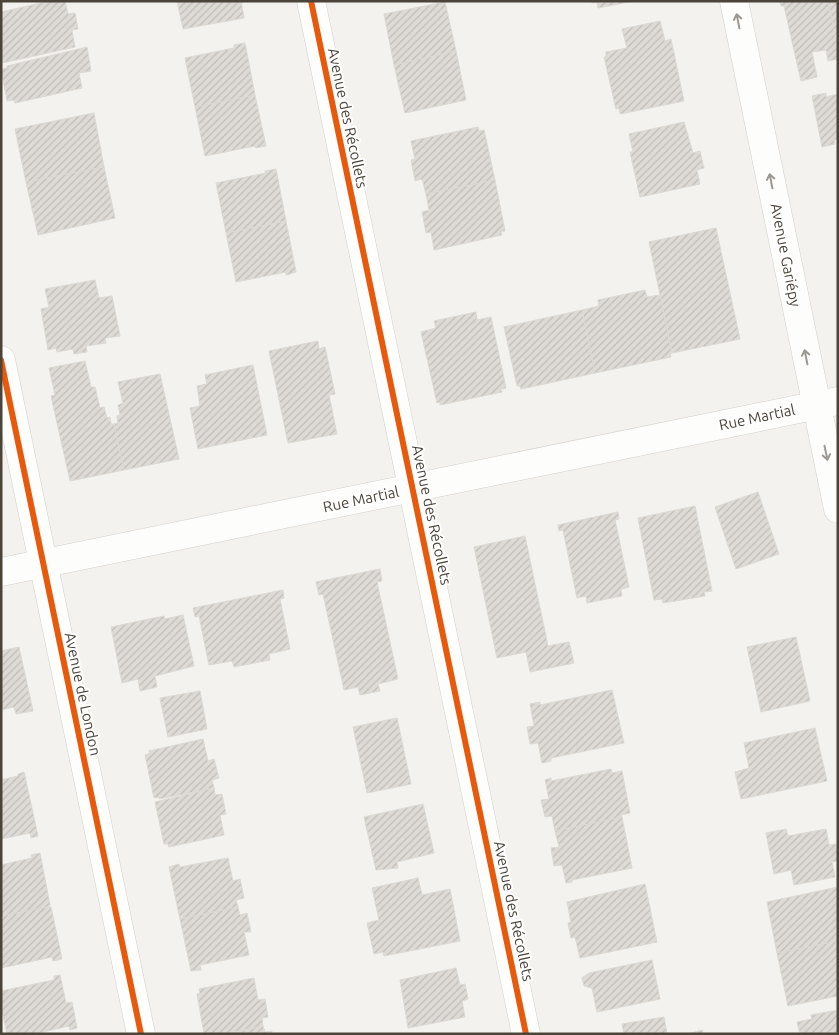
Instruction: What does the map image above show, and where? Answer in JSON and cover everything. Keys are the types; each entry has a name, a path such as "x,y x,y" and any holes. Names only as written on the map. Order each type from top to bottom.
{"street":[{"name":"Avenue des Récollets","path":"311,1 526,1034"},
{"name":"Avenue Gariépy","path":"734,1 827,403 838,509"},
{"name":"Avenue de London","path":"1,360 141,1034"},
{"name":"Rue Martial","path":"1,572 827,403"}],"building":[{"path":"50,1 65,1 68,14 75,13 78,29 72,30 75,47 2,63 1,12"},
{"path":"177,1 241,1 244,18 183,29"},
{"path":"591,1 634,1 598,8 597,2 592,3"},
{"path":"780,1 828,1 838,49 838,59 828,61 826,50 812,52 817,77 801,81 784,6 781,6"},
{"path":"828,1 838,1 838,49"},
{"path":"445,2 456,51 394,65 384,14"},
{"path":"660,21 665,41 671,39 684,101 620,114 619,108 616,109 604,57 606,57 606,52 627,48 622,29"},
{"path":"245,43 255,95 195,107 185,58 234,48 234,45"},
{"path":"87,47 91,71 79,73 82,88 15,103 14,100 7,101 1,69"},
{"path":"456,51 466,100 405,113 394,65"},
{"path":"826,93 826,97 838,94 838,139 834,140 835,144 822,147 812,96"},
{"path":"255,95 266,146 256,148 255,146 205,156 195,107"},
{"path":"94,113 104,167 26,182 15,129"},
{"path":"684,122 693,153 700,151 704,168 697,170 700,184 640,197 630,152 633,152 629,134"},
{"path":"478,127 479,131 484,130 495,180 426,194 422,179 415,181 411,160 415,159 411,141"},
{"path":"104,167 115,218 38,235 26,182"},
{"path":"276,169 286,221 226,233 216,183 266,173 265,171"},
{"path":"495,180 505,231 501,232 502,235 434,250 431,232 426,233 422,212 429,210 426,194"},
{"path":"286,221 296,272 286,275 286,272 236,282 226,233"},
{"path":"716,228 740,339 672,353 649,242"},
{"path":"95,280 99,298 112,296 120,336 105,338 106,343 86,346 87,352 74,354 73,349 57,352 56,348 48,350 41,309 49,307 45,289"},
{"path":"645,290 647,297 660,295 672,353 670,354 671,357 595,373 582,310 599,306 598,300"},
{"path":"582,310 595,373 521,389 520,386 517,386 504,327"},
{"path":"476,312 477,320 491,317 506,388 501,389 502,392 440,405 440,402 437,403 421,332 436,328 434,321"},
{"path":"318,341 319,349 325,347 335,394 329,395 337,434 288,443 269,351"},
{"path":"85,361 91,387 95,387 100,408 104,407 107,418 110,417 111,424 114,424 124,470 70,481 51,396 55,395 49,368"},
{"path":"253,365 267,435 198,449 190,408 200,406 197,386 207,384 205,375"},
{"path":"160,374 179,459 124,470 114,424 118,423 117,416 120,415 118,405 123,403 118,382"},
{"path":"758,492 779,554 736,569 715,507"},
{"path":"695,506 712,591 704,592 705,596 663,603 662,599 654,600 638,518"},
{"path":"618,512 619,519 615,520 629,587 621,589 622,596 587,603 586,596 577,598 563,530 559,531 558,525"},
{"path":"525,536 548,646 569,642 574,663 530,672 526,652 497,658 474,547"},
{"path":"380,569 382,581 377,582 398,679 378,684 380,691 360,695 358,687 344,690 323,594 319,595 316,582"},
{"path":"283,590 284,598 280,599 290,649 269,654 270,660 234,667 232,661 209,665 199,616 195,617 193,608"},
{"path":"183,615 194,666 155,676 157,687 140,691 138,679 122,683 111,627 164,616 165,619"},
{"path":"796,637 810,701 761,712 747,647"},
{"path":"19,647 33,711 16,714 14,707 1,710 1,651"},
{"path":"612,690 624,743 551,758 551,761 542,763 538,743 530,744 527,727 534,726 530,704 540,702 540,705"},
{"path":"200,691 207,729 168,737 160,698"},
{"path":"397,718 411,784 367,793 353,727"},
{"path":"815,728 827,781 741,799 735,772 749,768 744,743"},
{"path":"203,739 208,761 214,759 219,778 212,780 214,788 159,799 159,797 154,798 145,755 150,753 149,751"},
{"path":"611,769 612,773 622,771 630,813 621,815 622,817 555,831 552,816 545,817 541,800 549,799 545,780 551,778 551,781"},
{"path":"24,772 38,836 31,838 30,833 1,839 1,780 18,776 18,774"},
{"path":"214,788 215,795 222,794 226,814 220,815 224,835 169,847 168,844 164,844 155,802"},
{"path":"423,804 434,853 397,862 398,868 376,870 364,817"},
{"path":"622,817 632,868 572,880 572,882 566,883 562,865 554,866 551,848 559,847 555,831"},
{"path":"786,829 788,836 826,829 829,845 836,844 838,861 832,862 835,877 794,885 791,870 774,874 766,833"},
{"path":"40,853 50,905 1,916 1,865 32,858 31,855"},
{"path":"228,858 233,881 240,879 244,898 236,900 238,907 180,919 169,867 179,864 180,867"},
{"path":"418,878 422,895 450,889 460,941 384,956 383,952 374,954 367,923 379,920 372,888"},
{"path":"645,884 657,942 580,958 575,937 571,938 568,923 571,922 567,902"},
{"path":"838,887 838,941 777,953 767,902"},
{"path":"51,907 62,959 53,961 52,957 1,968 1,916"},
{"path":"238,907 240,915 247,913 251,932 244,932 249,955 200,965 201,970 191,971 180,919"},
{"path":"838,941 838,996 788,1006 777,953"},
{"path":"652,960 660,999 597,1012 592,988 584,986 582,978 589,973"},
{"path":"456,968 460,985 465,984 468,999 462,1001 465,1017 408,1028 400,980"},
{"path":"60,975 66,1003 72,1002 77,1028 70,1030 69,1026 34,1034 7,1034 1,1006 1,991 54,980 54,976"},
{"path":"254,978 258,1000 265,999 268,1017 262,1018 263,1026 226,1034 204,1034 197,994 200,994 199,989"},
{"path":"838,1010 838,1034 800,1034 797,1022 812,1019 811,1015"},
{"path":"664,1017 667,1034 624,1034 622,1024"},
{"path":"263,1026 265,1032 272,1031 272,1034 226,1034"},
{"path":"702,1030 703,1034 688,1034"}],"cycle path":[{"path":"311,1 526,1034"},
{"path":"1,360 141,1034"}]}
